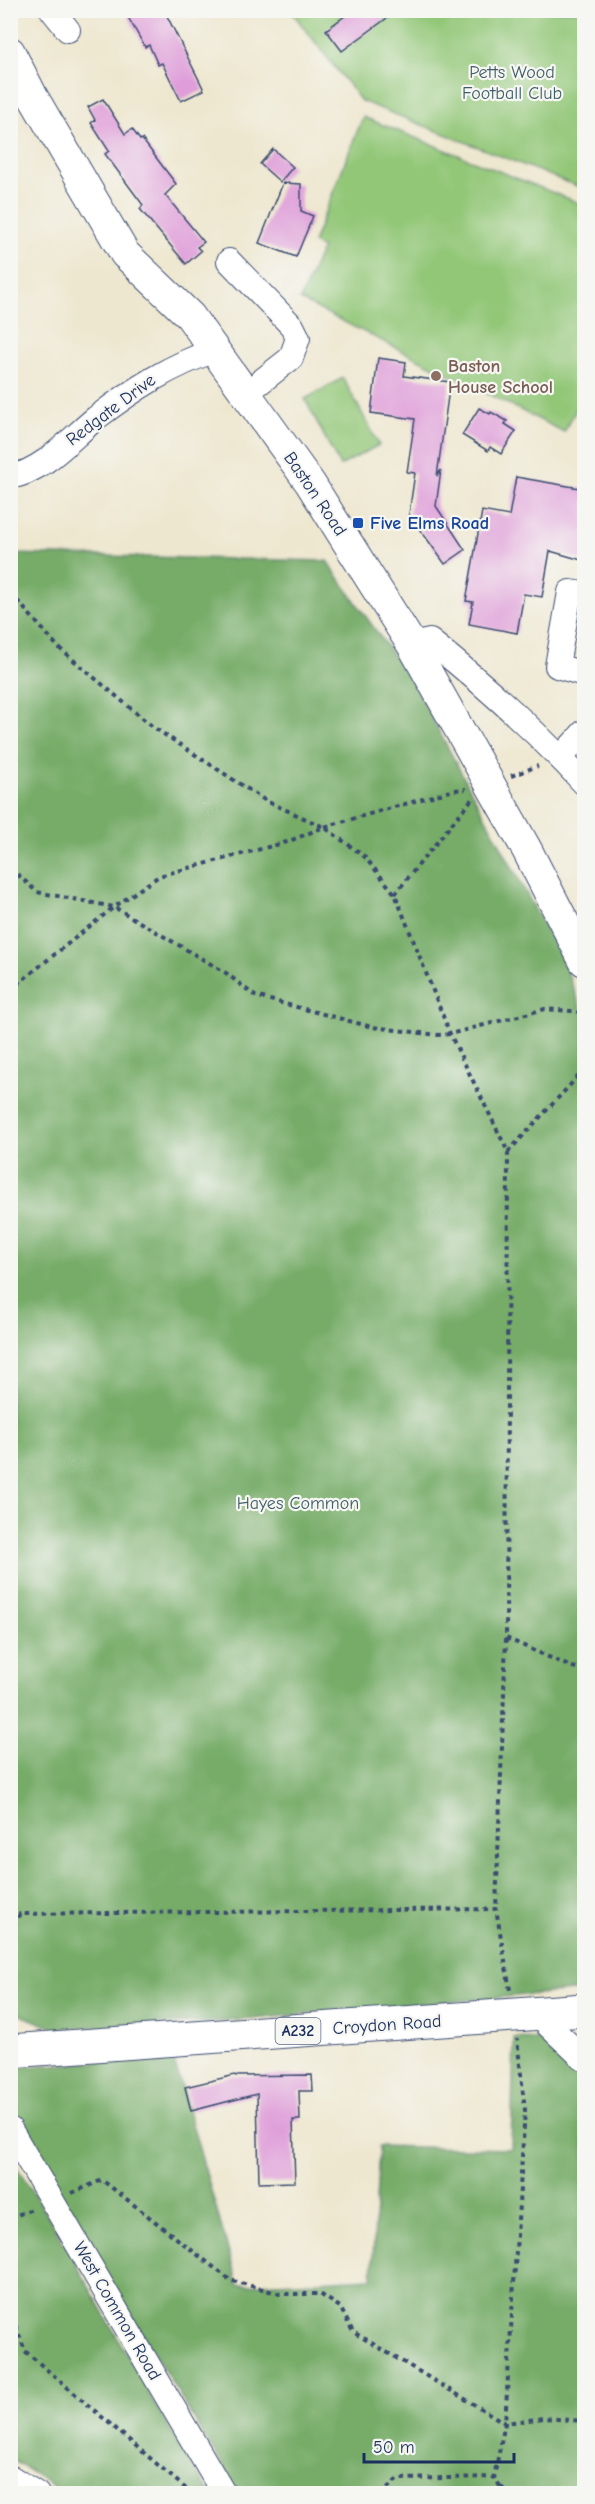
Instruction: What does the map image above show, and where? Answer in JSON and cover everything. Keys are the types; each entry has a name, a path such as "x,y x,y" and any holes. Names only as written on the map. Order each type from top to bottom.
{"highway":[{"name":"Croydon Road","path":"10,2051 585,2010"}],"main road":[{"name":"Baston Road","path":"10,52 33,97 125,254 190,315 310,483 412,645 527,850 585,961"}],"street":[{"path":"52,10 68,30"},
{"path":"229,261 292,326 298,338 291,358 245,394"},
{"name":"Redgate Drive","path":"10,477 22,475 53,454 96,418 148,380 187,360 216,350"},
{"path":"585,594 570,592 557,666 585,674"},
{"path":"412,645 430,641 467,671 585,783"},
{"path":"561,758 585,732"},
{"path":"530,2015 548,2025 585,2059"},
{"name":"West Common Road","path":"10,2129 224,2493"},
{"path":"10,2477 37,2493"}],"path":[{"path":"10,596 16,599 59,648 153,727 266,801 324,827 364,856 396,894 450,1034 508,1152 506,1638 496,1908 530,2015 505,2423 494,2477 505,2493"},
{"path":"10,990 114,907 159,876 210,860 287,842 324,827 454,790"},
{"path":"396,894 474,796"},
{"path":"10,879 17,874 37,892 114,907 226,973 255,996 372,1027 438,1035 450,1034 545,1009 585,1012"},
{"path":"508,1152 585,1070"},
{"path":"506,1638 571,1667 585,1669"},
{"path":"10,1934 20,1914 496,1908"},
{"path":"10,2218 102,2180 230,2280 280,2294 320,2294 340,2307 353,2332 505,2423 544,2418 585,2421"},
{"path":"10,2308 25,2351 192,2493"},
{"path":"380,2493 398,2479 494,2477"},
{"path":"500,2486 514,2493"}],"green space":[{"name":"Petts Wood Football Club","path":"291,11 584,11 584,189 361,101"},
{"path":"363,117 584,205 584,395 564,432 300,300 322,248 313,243"},
{"path":"343,378 379,445 340,466 305,399"},
{"name":"Hayes Common","path":"10,554 327,561 414,685 564,963 584,1016 584,1990 229,2021 55,2029 11,2011"},
{"path":"514,2038 538,2039 584,2080 584,2493 239,2493 11,2118 11,2071 18,2067 173,2057 238,2285 372,2278 379,2146 511,2149"},
{"path":"10,2157 62,2240 159,2410 210,2493 64,2493 11,2459"}],"building":[{"path":"124,10 164,10 204,90 181,101 162,63 158,65 149,45 145,47"},
{"path":"353,10 398,10 342,51 326,30"},
{"path":"103,99 125,134 132,129 176,184 165,195 204,242 197,247 201,251 186,264 140,209 143,205 105,154 109,151 91,123 95,120 88,107"},
{"path":"273,149 293,167 280,182 260,164"},
{"path":"283,183 301,184 301,211 313,216 296,257 259,243"},
{"path":"378,358 406,362 404,376 450,382 437,476 441,470 436,506 465,550 445,564 409,514 415,473 407,472 415,419 371,413"},
{"path":"479,408 507,421 505,424 516,431 501,454 490,447 488,451 462,435"},
{"path":"516,477 585,489 585,561 550,551 542,597 524,594 517,633 469,624 473,602 466,601 482,511 509,516"},
{"path":"235,2075 312,2075 313,2091 299,2091 300,2120 293,2120 295,2182 259,2183 257,2094 191,2111 185,2087"}],"place":[{"name":"Baston House School","path":"436,376"},
{"name":"Five Elms Road","path":"358,523"}]}
